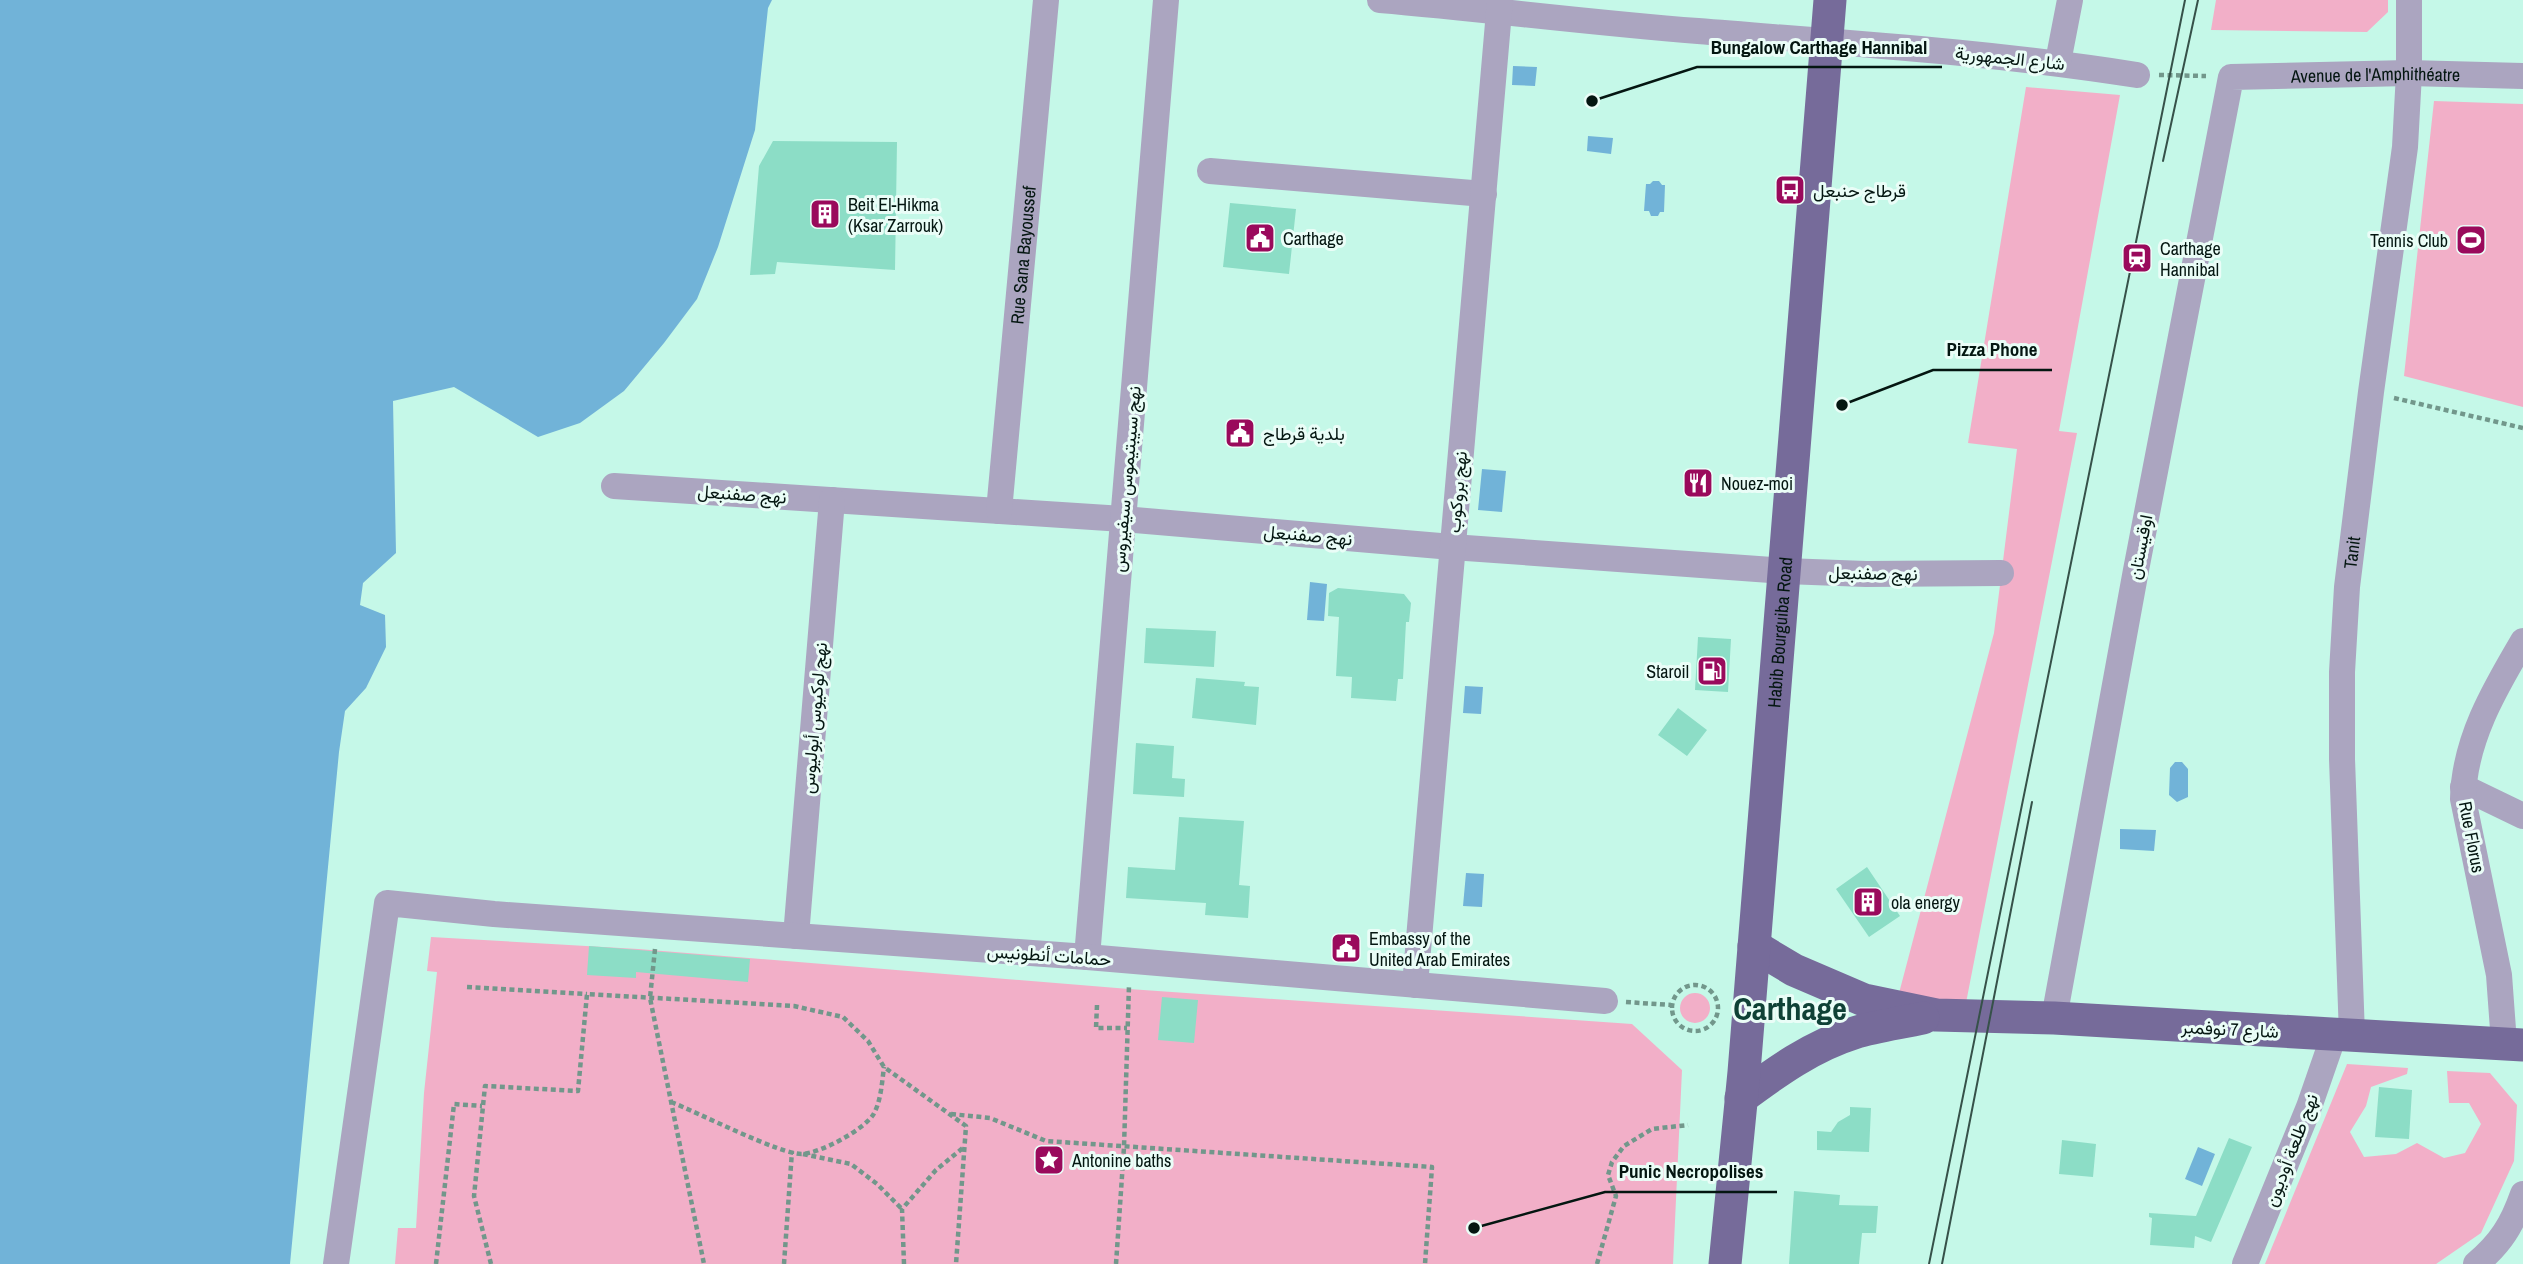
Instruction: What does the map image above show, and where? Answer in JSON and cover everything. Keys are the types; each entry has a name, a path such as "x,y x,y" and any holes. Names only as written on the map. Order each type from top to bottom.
{"main road":[{"name":"Habib Bourguiba Road","path":"1724,1264 1741,1098 1786,571 1830,0"},
{"name":"شارع 7 نوفمبر","path":"1754,946 1794,970 1864,1000 1936,1016 2054,1018 2514,1044"},
{"name":"شارع 7 نوفمبر","path":"1741,1098 1804,1056 1853,1034 1936,1016"}],"street":[{"name":"Rue Sana Bayoussef","path":"999,511 1046,0"},
{"name":"نهج سيبتيموس سيفيروس","path":"1087,957 1166,0"},
{"name":"شارع الجمهورية","path":"1380,0 1500,5 1696,31 1826,40 2058,62 2137,75"},
{"path":"2058,62 2070,0"},
{"name":"Tanit","path":"2343,1035 2342,672 2347,587 2405,147 2409,0"},
{"name":"نهج بروكوب","path":"1415,985 1500,5"},
{"name":"Avenue de l'Amphithéatre","path":"2231,77 2409,73 2523,76"},
{"name":"اوقيستان","path":"2054,1018 2138,556 2231,77"},
{"path":"1210,171 1483,194"},
{"name":"نهج صفنبعل","path":"614,486 1122,519 1452,547 1786,571 1866,574 2001,573"},
{"name":"نهج لوكيوس أبوليوس","path":"796,936 832,500"},
{"name":"Rue Florus","path":"2514,1044 2463,799 2463,787 2473,741 2490,699 2523,641"},
{"path":"2463,787 2523,816"},
{"name":"حمامات أنطونيس","path":"336,1264 387,904 1087,957 1605,1001"},
{"name":"نهج طلعة أوديون","path":"2245,1264 2309,1107 2343,1035"},
{"path":"2491,1259 2514,1221 2523,1194"}],"path":[{"path":"2137,75 2231,77"},
{"path":"2371,392 2523,428"},
{"path":"655,951 650,998 704,1264"},
{"path":"1697,984 1710,990 1718,1002 1718,1009 1713,1023 1700,1031 1693,1031 1674,1020 1671,1005 1677,992 1683,987 1697,984"},
{"path":"467,987 794,1006 844,1017 868,1041 884,1068 966,1126 956,1264"},
{"path":"1116,1264 1124,1147 1129,989"},
{"path":"491,1264 474,1196 485,1086 578,1091 587,994"},
{"path":"1605,1001 1671,1005"},
{"path":"1097,1005 1096,1028 1127,1028"},
{"path":"802,1154 842,1139 872,1115 881,1089 884,1068"},
{"path":"671,1101 779,1148 851,1164 902,1209"},
{"path":"436,1264 454,1104 482,1106"},
{"path":"948,1114 990,1118 1046,1141 1432,1167 1424,1264"},
{"path":"1597,1264 1616,1196 1608,1175 1612,1162 1624,1146 1651,1129 1688,1125"},
{"path":"904,1264 902,1209 936,1170 964,1147"},
{"path":"784,1264 792,1151"}],"shaded area":[{"path":"2216,0 2388,0 2388,12 2367,32 2211,30"},
{"path":"2026,87 2120,95 2059,431 2077,433 1965,1008 1898,997 1994,633 2017,449 1968,443"},
{"name":"Tennis Club","path":"2434,101 2523,104 2523,407 2404,376"},
{"name":"Antonine baths","path":"431,937 638,949 1129,989 1632,1024 1682,1070 1673,1264 395,1264 398,1228 416,1228 424,1093 437,972 427,971"},
{"path":"1695,993 1706,997 1710,1008 1706,1019 1695,1023 1684,1019 1680,1008 1684,997"},
{"path":"2347,1064 2408,1068 2407,1074 2371,1087 2366,1106 2350,1132 2364,1157 2396,1154 2417,1143 2444,1158 2465,1153 2481,1124 2469,1103 2449,1103 2447,1071 2490,1073 2517,1105 2514,1161 2481,1233 2436,1264 2265,1264"}],"water":[{"path":"0,0 772,0 768,8 755,130 718,247 697,299 624,391 580,423 538,437 454,387 393,401 396,553 363,583 360,605 385,615 386,647 366,688 345,711 290,1264 0,1264"},
{"path":"1513,66 1537,67 1535,86 1512,85"},
{"path":"1588,136 1613,138 1611,154 1587,151"},
{"path":"1653,181 1665,185 1664,212 1660,212 1658,216 1651,216 1649,211 1644,211 1646,184"},
{"path":"1482,469 1506,471 1502,512 1478,510"},
{"path":"1310,582 1327,584 1324,621 1307,620"},
{"path":"1465,686 1483,687 1481,714 1463,713"},
{"path":"2175,762 2182,762 2188,769 2188,797 2177,802 2169,795 2170,768"},
{"path":"2120,829 2156,830 2154,851 2120,849"},
{"path":"1466,873 1484,874 1482,907 1463,906"},
{"path":"2198,1147 2215,1154 2202,1186 2185,1179"}],"building":[{"name":"Beit El-Hikma (Ksar Zarrouk)","path":"773,141 897,142 895,270 777,262 775,274 750,275 759,166"},
{"name":"Carthage","path":"1230,203 1296,209 1289,274 1223,267"},
{"path":"1338,588 1404,594 1411,603 1409,622 1406,622 1403,679 1398,679 1396,701 1351,698 1352,677 1336,676 1339,617 1328,616 1329,593"},
{"path":"1146,628 1216,631 1214,667 1144,663"},
{"path":"1698,637 1731,639 1728,692 1695,690"},
{"path":"1196,678 1245,682 1244,686 1259,687 1256,725 1192,718"},
{"path":"1678,708 1707,730 1687,756 1658,735"},
{"path":"1136,743 1174,746 1172,778 1185,779 1184,797 1133,794"},
{"path":"1179,817 1244,821 1239,885 1250,886 1248,918 1205,915 1206,903 1126,898 1128,867 1175,870"},
{"name":"ola energy","path":"1867,867 1900,916 1869,937 1836,889"},
{"path":"589,946 750,959 748,982 636,972 636,978 587,975"},
{"path":"1162,997 1198,1000 1194,1043 1158,1040"},
{"path":"2379,1087 2412,1090 2409,1139 2375,1137"},
{"path":"1850,1107 1871,1108 1869,1152 1817,1150 1817,1131 1831,1132 1838,1122 1850,1115"},
{"path":"2229,1138 2252,1147 2211,1242 2195,1236 2194,1248 2150,1245 2152,1218 2149,1213 2196,1216"},
{"path":"2062,1140 2096,1144 2093,1177 2059,1174"},
{"path":"1794,1191 1840,1195 1839,1205 1878,1206 1876,1233 1862,1233 1859,1264 1789,1264"}],"tram line":[{"path":"1929,1264 2185,0"},
{"path":"2163,161 2198,0"},
{"path":"1942,1264 2032,802"}],"place":[{"name":"Bungalow Carthage Hannibal","path":"1592,101"},
{"name":"قرطاج حنبعل","path":"1790,190"},
{"name":"Beit El-Hikma (Ksar Zarrouk)","path":"825,214"},
{"name":"Carthage","path":"1260,238"},
{"name":"Tennis Club","path":"2471,240"},
{"name":"Carthage Hannibal","path":"2137,258"},
{"name":"Pizza Phone","path":"1842,405"},
{"name":"بلدية قرطاج","path":"1240,433"},
{"name":"Nouez-moi","path":"1698,483"},
{"name":"Staroil","path":"1712,671"},
{"name":"ola energy","path":"1868,902"},
{"name":"Embassy of the United Arab Emirates","path":"1346,948"},
{"name":"Antonine baths","path":"1049,1160"},
{"name":"Punic Necropolises","path":"1474,1228"}],"district":[{"name":"Carthage","path":"1790,1008"}]}
